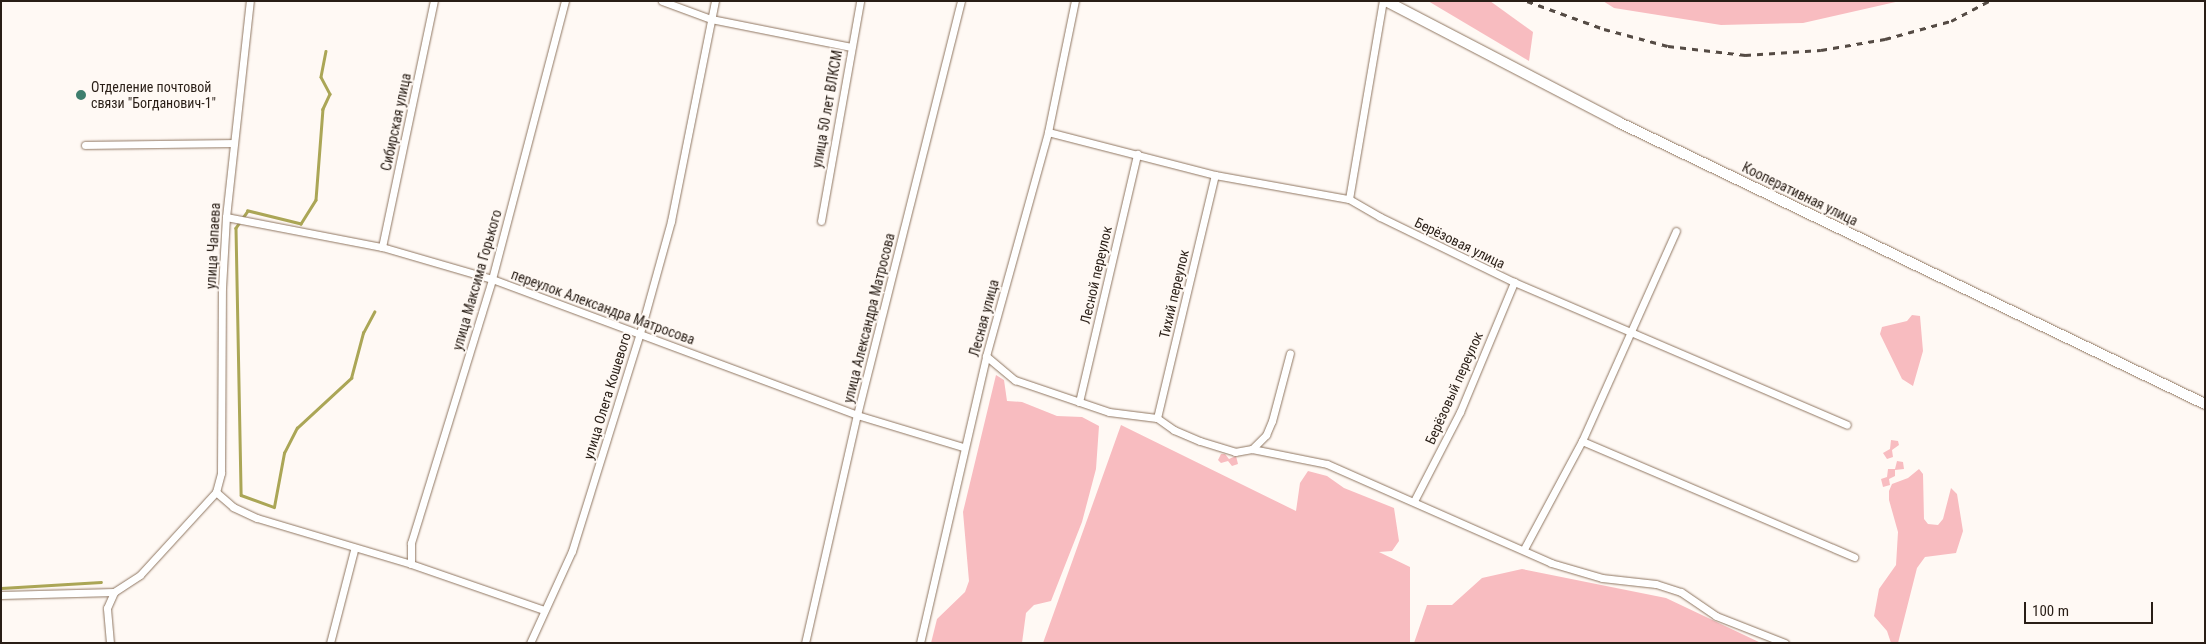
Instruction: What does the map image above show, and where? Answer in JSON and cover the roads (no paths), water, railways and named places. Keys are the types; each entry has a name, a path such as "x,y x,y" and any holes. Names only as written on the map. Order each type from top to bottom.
{"main road":[{"name":"Кооперативная улица","path":"1384,1 1627,126 2205,404"}],"street":[{"name":"улица Чапаева","path":"216,492 221,473 222,288 226,217 232,143 250,1"},
{"name":"Сибирская улица","path":"382,247 434,1"},
{"name":"улица Максима Горького","path":"411,564 411,543 492,279 565,1"},
{"path":"662,1 711,19 851,47"},
{"name":"улица Олега Кошевого","path":"530,643 572,551 640,333 671,221 715,1"},
{"name":"улица 50 лет ВЛКСМ","path":"821,221 860,1"},
{"name":"улица Александра Матросова","path":"805,643 858,415 960,1"},
{"name":"Лесная улица","path":"920,643 986,356 1048,132 1075,1"},
{"path":"1349,199 1384,1"},
{"name":"Берёзовая улица","path":"1048,132 1215,175 1349,199 1380,217 1514,282 1847,425"},
{"path":"85,145 232,143"},
{"name":"Лесной переулок","path":"1079,402 1137,154"},
{"name":"Тихий переулок","path":"1157,418 1215,175"},
{"name":"переулок Александра Матросова","path":"226,217 382,247 492,279 858,415 964,447"},
{"path":"1524,549 1582,442 1676,231"},
{"name":"Берёзовый переулок","path":"1414,501 1460,412 1514,282"},
{"path":"1252,449 1266,435 1272,421 1290,353"},
{"path":"986,356 1015,380 1109,412 1157,418 1174,430 1234,452 1252,449 1327,464 1524,549 1551,563 1602,578 1637,579 1681,592 1716,616 1785,643"},
{"path":"1582,442 1854,557"},
{"path":"1,595 114,592 140,575 216,492 233,507 257,518 354,550 411,564 544,610"},
{"path":"330,643 354,550"},
{"path":"110,643 107,608 114,592"}],"waterway":[{"path":"326,51 321,77 330,94 323,109 316,200 301,224 248,211 236,228 241,495 274,507 284,453 297,428 351,378 363,333 374,312"},
{"path":"1,588 101,582"}],"railway":[{"path":"1527,1 1604,29 1668,46 1745,55 1821,50 1885,39 1951,21 1989,1"}],"place":[{"name":"Отделение почтовой связи \"Богданович-1\"","path":"81,95"}]}
